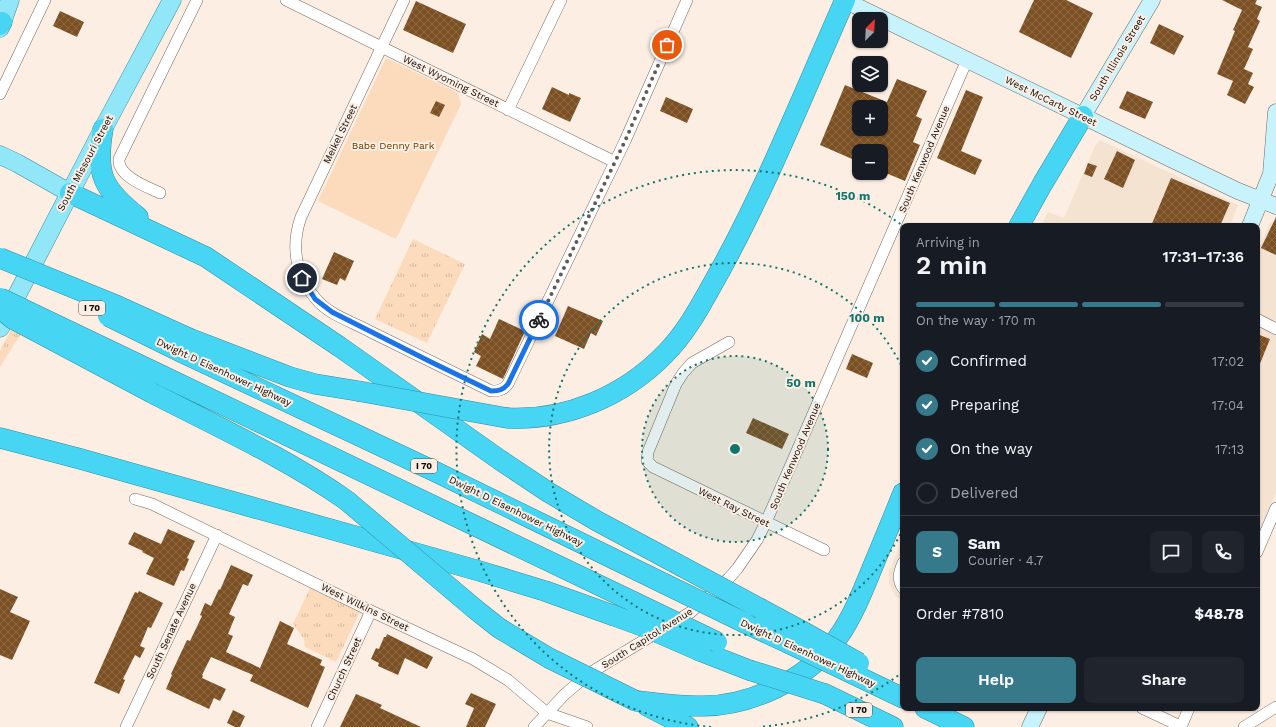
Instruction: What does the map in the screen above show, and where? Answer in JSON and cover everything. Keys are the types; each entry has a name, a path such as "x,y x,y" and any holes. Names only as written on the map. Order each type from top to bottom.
{"highway":[{"path":"0,258 118,306 187,346 290,377 315,384 507,418 555,415 598,401 629,384 643,374 676,342 696,314 741,233 844,0"},
{"path":"1021,223 1083,116"},
{"path":"103,129 100,147 100,166 108,189 125,207 159,235"},
{"path":"70,193 206,257 232,273 548,492 587,516 761,609 794,637"},
{"name":"Dwight D Eisenhower Highway","path":"0,263 187,346 436,472 745,623 794,637 856,669 900,696"},
{"name":"I 70","path":"0,298 717,642 755,667 825,694 894,727"},
{"path":"0,309 13,320 323,484 346,500 499,628 549,658 688,727"},
{"path":"0,430 48,450"},
{"path":"0,438 48,450 476,570 545,591 612,615 645,627 700,651 755,667"},
{"path":"636,701 703,706 734,703 769,692 799,677 817,662 828,650 849,621 861,596 900,500"},
{"path":"856,669 900,691"},
{"path":"932,711 964,727"}],"main road":[{"path":"1,25 10,0"},
{"name":"South Missouri Street","path":"0,328 172,0"},
{"name":"West McCarty Street","path":"844,0 1238,191 1276,206"},
{"name":"South Illinois Street","path":"1083,116 1152,0"},
{"path":"1251,223 1271,174 1276,112"},
{"path":"0,155 70,193"},
{"path":"1030,727 1038,711"}],"street":[{"path":"0,94 45,0"},
{"path":"160,193 129,177 118,164 119,159 197,0"},
{"name":"West Wyoming Street","path":"286,0 615,162"},
{"name":"Meikel Street","path":"404,0 301,217 296,233 296,255 302,278 315,299 324,307 491,391 504,389 508,384 615,162"},
{"path":"508,110 561,0"},
{"path":"615,162 687,0"},
{"name":"South Kenwood Avenue","path":"766,522 967,60"},
{"path":"1260,321 1276,329"},
{"name":"West Ray Street","path":"730,342 692,363 683,373 676,384 648,452 647,461 652,467 824,550"},
{"name":"West Wilkins Street","path":"135,499 152,504 473,659 494,670 508,680 547,713 587,727"},
{"path":"1260,545 1276,508"},
{"name":"South Capitol Avenue","path":"534,727 565,694 590,673 691,612 737,569 757,540 766,522"},
{"name":"South Senate Avenue","path":"126,727 217,535"},
{"name":"Church Street","path":"317,727 371,611"},
{"path":"1245,726 1276,707"},
{"path":"1148,711 1182,727 1188,711"}],"shaded area":[{"path":"1100,140 1238,205 1231,223 1042,223 1048,212 1064,218 1095,146"},
{"path":"1273,222 1276,224 1276,493 1260,530 1260,246 1270,223"},
{"path":"900,546 900,598 895,596 889,583 889,572"}],"green space":[{"name":"Babe Denny Park","path":"386,58 458,93 461,104 396,239 318,201"},
{"path":"413,239 465,264 427,343 375,319"},
{"path":"12,328 22,332 0,367 0,351"},
{"path":"310,588 360,612 336,662 305,647 304,639 293,624"}],"building":[{"path":"1034,0 1066,0 1093,13 1071,58 1019,32"},
{"path":"1222,0 1257,0 1255,4 1262,7 1257,19 1260,21 1248,47 1253,49 1244,69 1253,73 1248,84 1254,87 1245,104 1227,95 1233,81 1217,74 1242,10"},
{"path":"416,1 466,24 453,53 403,30"},
{"path":"60,11 84,22 77,37 53,26"},
{"path":"1159,24 1184,36 1174,55 1150,43"},
{"path":"897,79 927,91 916,116 922,119 913,142 920,145 905,181 888,174 888,144 852,144 852,159 820,145 845,85 852,88 852,92 862,92 882,100 852,100 852,136 888,136 888,100"},
{"path":"552,87 569,95 569,93 581,98 570,122 542,109"},
{"path":"966,90 983,97 961,151 982,160 975,175 937,158"},
{"path":"1127,91 1153,102 1145,119 1119,108"},
{"path":"666,97 693,109 687,123 660,111"},
{"path":"436,101 445,105 439,117 430,113"},
{"path":"1117,151 1135,160 1123,188 1104,179"},
{"path":"1088,163 1097,166 1092,177 1084,174"},
{"path":"1171,178 1230,203 1221,223 1152,223"},
{"path":"1276,217 1276,255 1261,248"},
{"path":"334,252 354,261 345,281 340,278 337,285 322,279"},
{"path":"568,306 603,321 596,336 591,333 584,349 555,336"},
{"path":"499,319 525,331 503,379 476,366 481,356 474,352 482,334 490,339"},
{"path":"1260,335 1270,339 1260,364"},
{"path":"852,354 873,363 867,378 846,369"},
{"path":"753,418 789,434 782,449 746,433"},
{"path":"168,529 195,541 187,558 189,559 184,571 181,570 174,586 146,574 154,558 128,544 134,532 161,544"},
{"path":"231,565 253,575 248,586 243,584 229,614 235,617 228,634 233,636 226,652 260,668 280,621 294,628 287,644 322,660 320,665 325,667 308,708 250,681 253,675 211,657 202,678 226,689 220,701 214,698 209,709 166,689 172,675 171,674 187,640 190,641 202,616 200,615 205,603 211,606"},
{"path":"0,589 18,597 10,612 30,621 12,660 0,655"},
{"path":"139,591 163,603 151,628 148,627 140,646 145,648 140,658 135,655 123,679 125,680 119,694 94,683 132,598 135,592 138,593"},
{"path":"387,634 433,657 427,669 405,658 398,675 378,666 379,663 371,659 376,648 379,649 384,637 386,637"},
{"path":"471,693 496,704 485,727 466,727 474,708 465,704"},
{"path":"356,694 382,705 380,708 421,727 340,727"},
{"path":"233,710 245,716 240,727 235,727 227,723"}],"way so far":[{"path":"539,320 625,141 667,45"}],"route":[{"path":"302,278 315,299 332,312 491,391 504,389 508,384 539,320"}]}
